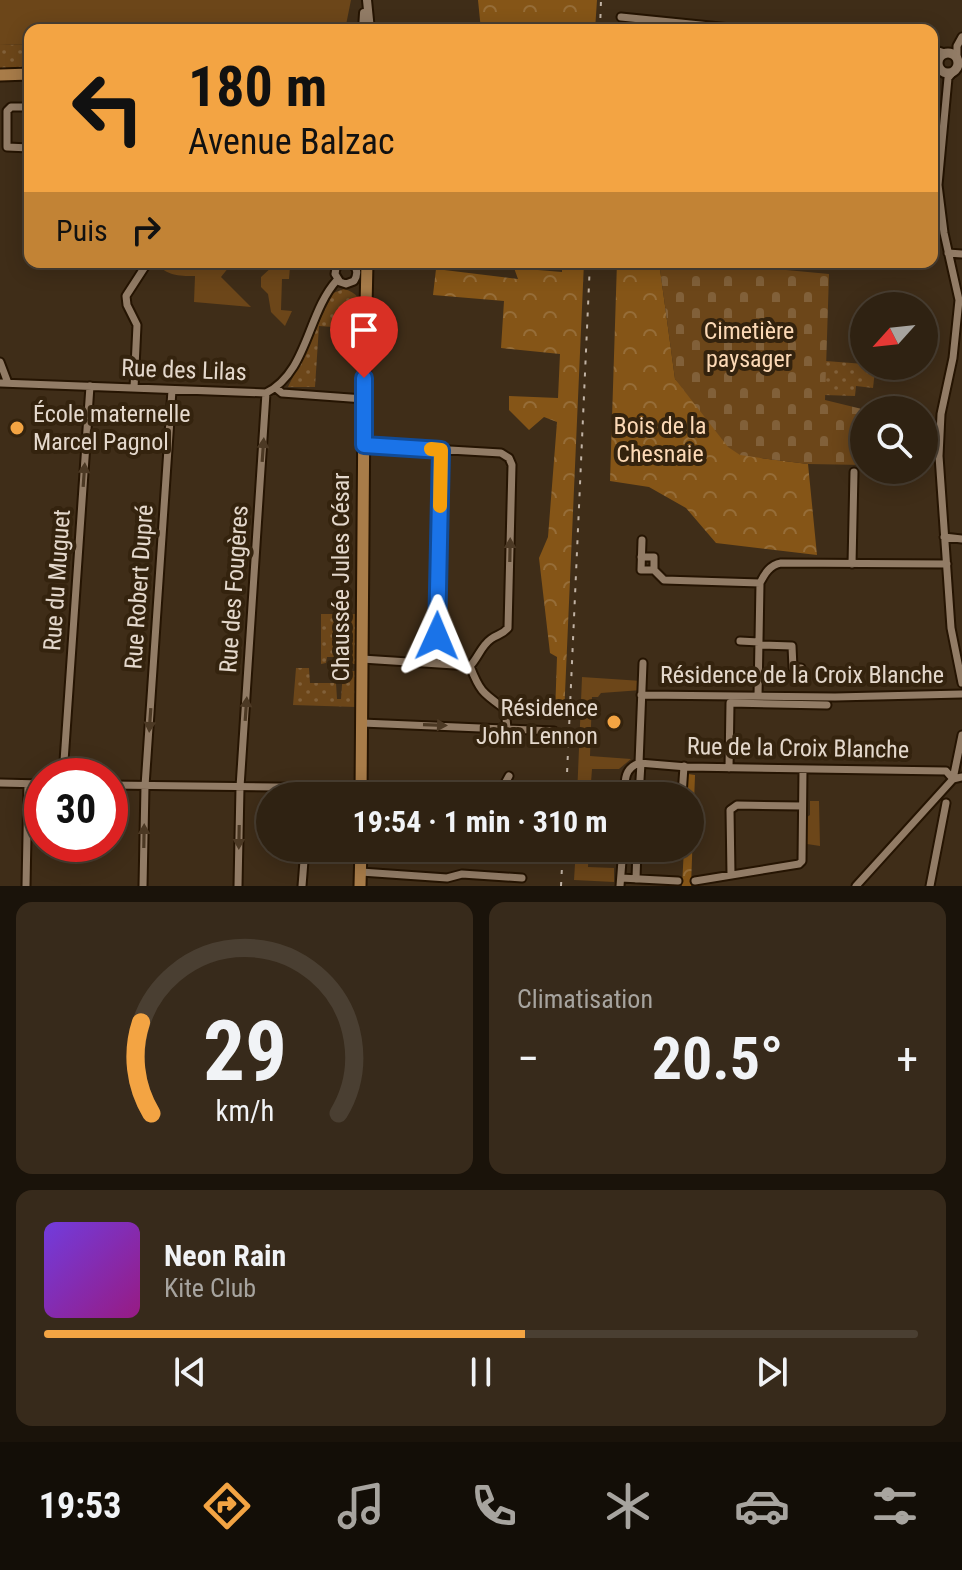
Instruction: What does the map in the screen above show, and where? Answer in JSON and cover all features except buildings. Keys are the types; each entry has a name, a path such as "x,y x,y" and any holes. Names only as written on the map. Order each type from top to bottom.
{"main road":[{"path":"0,75 24,74"},
{"name":"Chaussée Jules César","path":"361,782 367,268"},
{"path":"360,886 361,862"}],"street":[{"path":"364,24 366,0"},
{"path":"366,0 369,24"},
{"path":"621,17 690,24"},
{"path":"938,151 946,63 960,44"},
{"path":"22,107 3,108 7,147 24,148"},
{"path":"938,200 959,300 958,359 943,402 939,459 951,628 962,683"},
{"path":"948,253 962,254"},
{"path":"134,388 137,325 126,296 144,268"},
{"path":"336,268 337,280 342,284 351,283 366,293"},
{"path":"351,283 357,274 354,268"},
{"path":"276,388 288,377 325,295 337,280"},
{"path":"0,362 4,383"},
{"name":"Rue des Lilas","path":"4,383 266,393 276,388 282,393 364,399"},
{"name":"Rue du Muguet","path":"64,758 90,386"},
{"name":"Rue Robert Dupré","path":"143,886 145,786 172,390"},
{"name":"Rue des Fougères","path":"238,886 240,787 266,393"},
{"path":"364,445 501,453 509,458 512,465 508,628 502,635 491,639 470,666"},
{"path":"436,663 441,450"},
{"path":"852,564 854,484"},
{"path":"944,537 962,539"},
{"path":"642,540 641,570 654,570"},
{"path":"641,557 654,557 654,570 664,580 760,583"},
{"path":"758,696 760,583 770,568 778,563 947,564"},
{"path":"740,641 792,646 793,668 801,668"},
{"path":"362,659 470,666"},
{"path":"640,782 643,663"},
{"path":"470,666 479,689 505,709 507,728"},
{"name":"Résidence de la Croix Blanche","path":"641,695 835,697 962,694"},
{"path":"729,768 730,703 827,705"},
{"path":"362,723 554,731"},
{"path":"856,886 953,779 962,735"},
{"path":"626,782 627,772 640,763"},
{"name":"Rue de la Croix Blanche","path":"640,763 729,768 946,771 953,779"},
{"path":"683,782 684,766"},
{"path":"695,881 802,861 803,769"},
{"path":"506,782 509,776"},
{"path":"953,779 962,777"},
{"path":"0,783 24,784"},
{"path":"128,786 256,788"},
{"path":"930,886 946,803"},
{"path":"731,875 732,806 802,806"},
{"path":"26,862 26,886"},
{"path":"302,886 304,862"},
{"path":"622,862 621,882 636,879 678,881"},
{"path":"636,879 637,862"},
{"path":"361,872 447,878 462,874 522,878"}],"green space":[{"path":"0,0 351,0 346,24 24,24 24,44 0,45"},
{"path":"478,0 597,0 595,24 480,24"},
{"path":"24,44 24,68 0,70 0,45"},
{"path":"162,268 228,268 221,277 251,307 194,302 195,276"},
{"path":"271,268 290,268 289,279 282,279 281,310 292,311 285,326 271,312 268,294 261,287 261,277"},
{"name":"Bois de la Chesnaie","path":"514,268 562,272 562,268 584,268 564,716 555,714 557,657 550,653 539,558 548,537 557,422 544,417 529,430 509,410 509,396 558,398 560,354 501,348 504,301 433,295 436,269 518,279"},
{"name":"Bois de la Chesnaie","path":"617,268 660,268 675,379 761,458 808,464 817,555 716,543 686,508 649,487 610,481"},
{"name":"Cimetière paysager","path":"660,268 766,268 829,274 825,400 850,406 850,465 808,464 740,455 728,447 675,379"},
{"path":"344,289 359,299 359,329 319,326 315,387 288,387 333,293"},
{"path":"826,361 850,363 850,380 874,380 873,388 856,386 855,396 824,395"},
{"path":"321,614 355,614 355,664 338,664 337,657 327,657 326,663 321,664"},
{"path":"296,668 309,668 310,683 336,683 337,699 341,699 343,671 357,671 356,707 293,705"},
{"path":"582,677 642,681 642,690 601,693 598,697 592,697 590,756 631,759 619,769 592,769 591,782 578,782"},
{"path":"688,774 695,775 695,782 688,782"},
{"path":"810,801 819,801 820,846 807,844"},
{"path":"575,862 588,862 588,867 614,868 614,882 574,880"},
{"path":"683,862 692,862 691,886 682,886"}],"railway":[{"path":"600,24 601,0"},
{"path":"567,782 590,268"},
{"path":"561,886 562,862"}],"slow traffic":[{"path":"431,449 441,450 440,506"}],"place":[{"name":"École maternelle Marcel Pagnol","path":"17,428"},
{"name":"Résidence John Lennon","path":"614,722"}],"route":[{"path":"364,378 364,445 441,450 437,636"}]}
